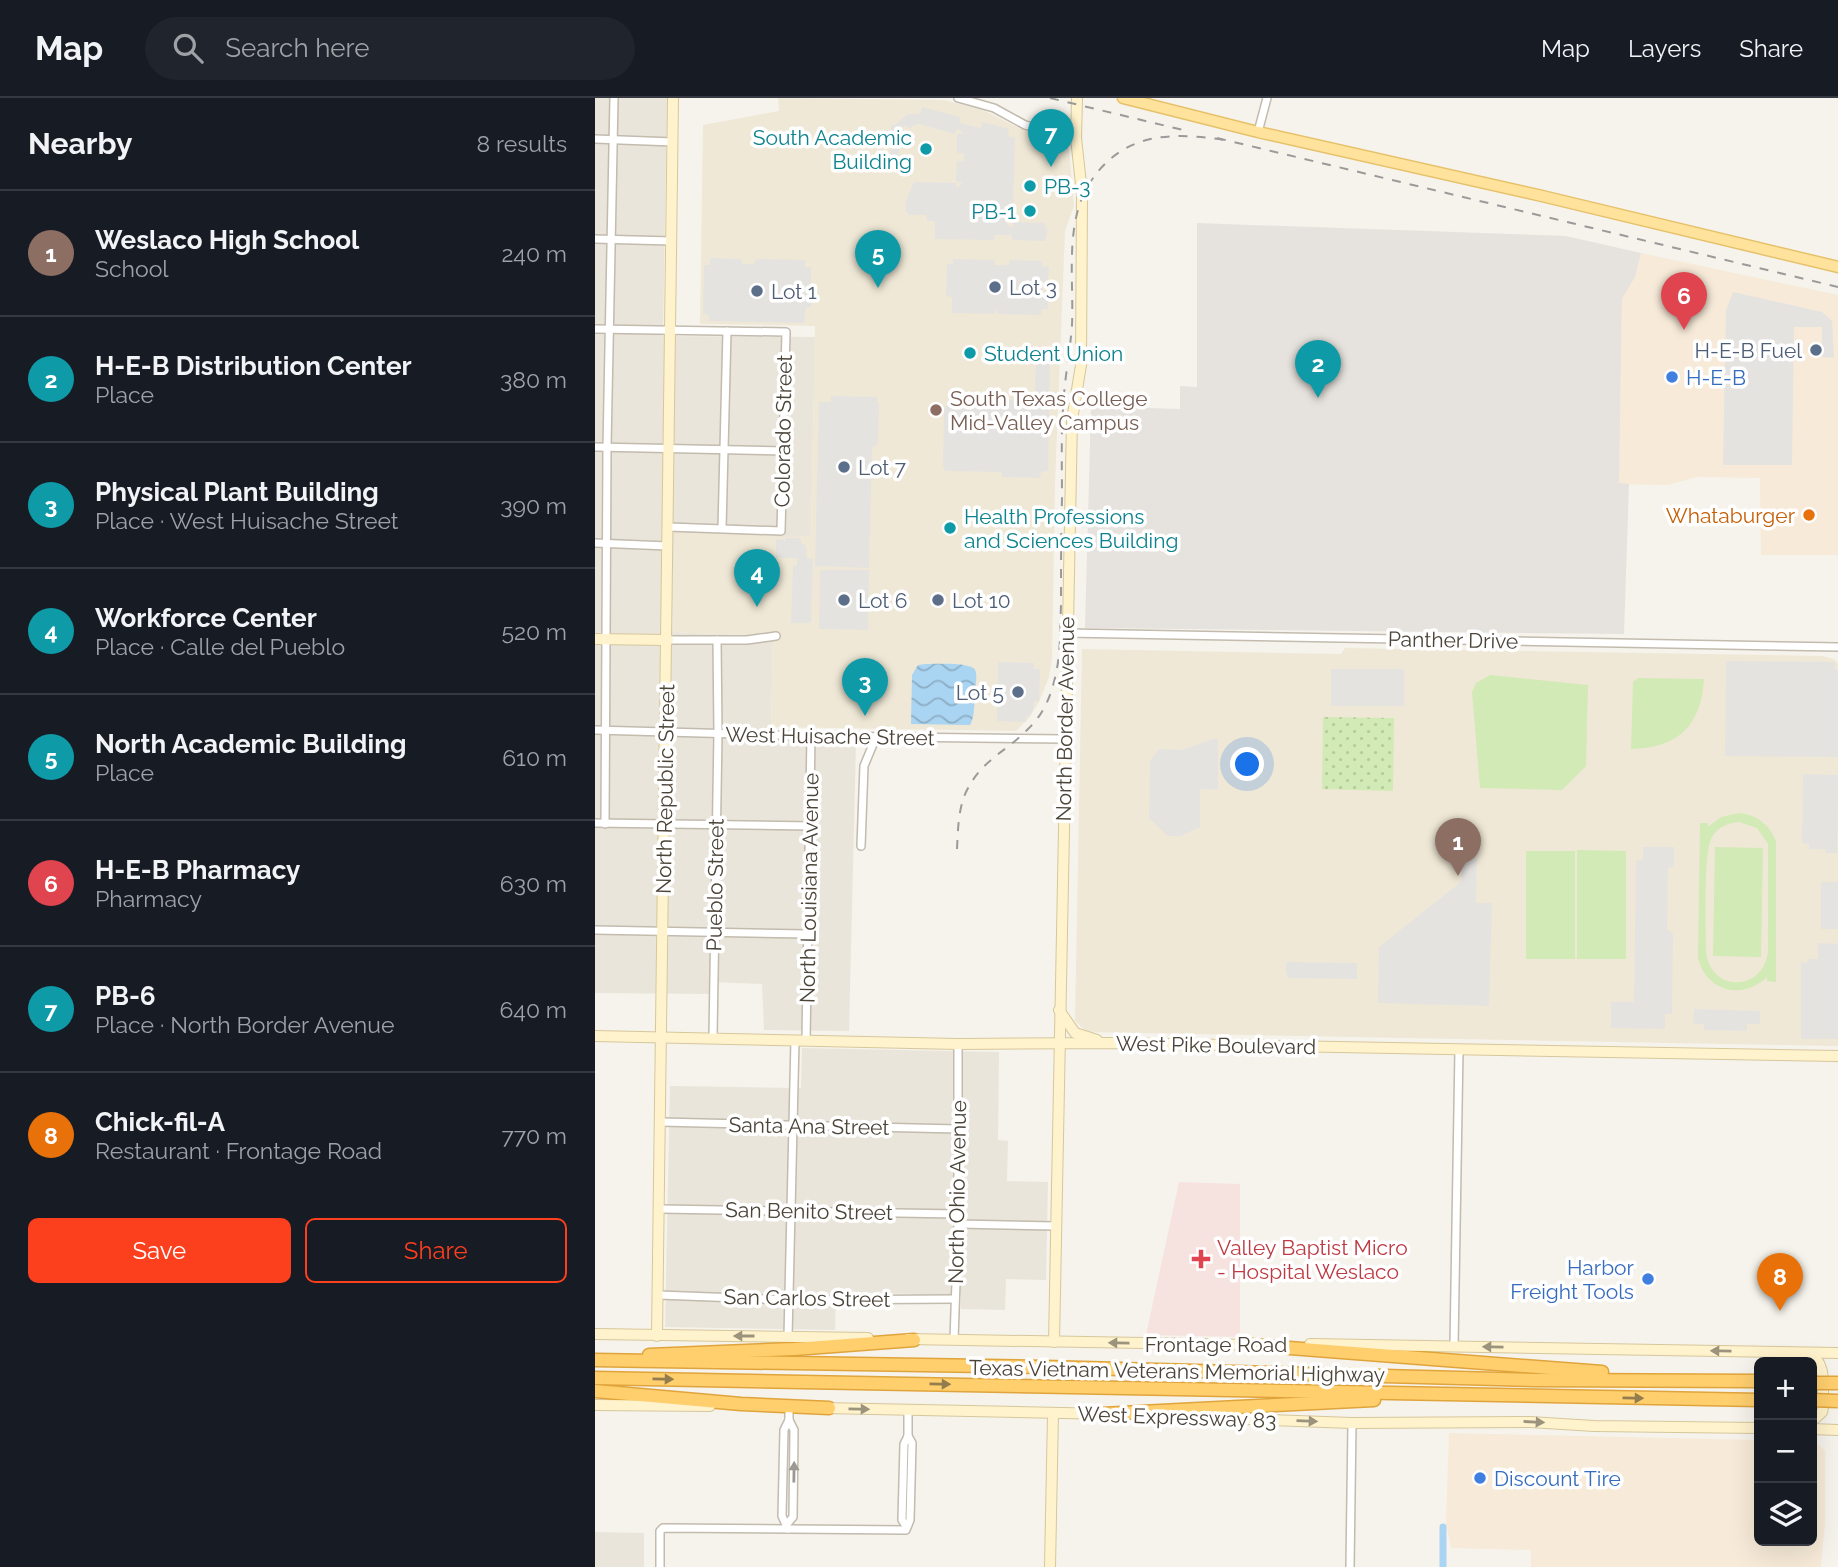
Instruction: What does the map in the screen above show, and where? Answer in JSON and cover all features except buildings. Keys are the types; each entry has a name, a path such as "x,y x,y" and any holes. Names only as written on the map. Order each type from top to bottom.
{"highway":[{"path":"595,1359 914,1340"},
{"path":"1251,1345 1718,1380"},
{"name":"Texas Vietnam Veterans Memorial Highway","path":"595,1359 1535,1380 1754,1381"},
{"name":"Texas Vietnam Veterans Memorial Highway","path":"595,1378 1754,1400"},
{"path":"1817,1382 1838,1383"},
{"path":"595,1391 741,1404 829,1408"},
{"path":"1102,1414 1473,1396"},
{"path":"1817,1400 1838,1401"}],"main road":[{"path":"1123,98 1838,267"}],"street":[{"path":"605,824 605,730 600,639 606,543 614,98"},
{"name":"North Republic Street","path":"657,1336 673,98"},
{"path":"958,98 994,108 1025,125 1076,138"},
{"name":"North Border Avenue","path":"1054,1342 1072,420 1081,365 1082,193 1076,138 1077,98"},
{"path":"1258,132 1267,98"},
{"path":"595,139 673,142"},
{"path":"595,239 672,241"},
{"path":"595,329 727,331 722,528 669,527"},
{"name":"Colorado Street","path":"722,528 781,531 786,332 727,331"},
{"path":"595,447 783,451"},
{"path":"595,543 668,546"},
{"name":"Panther Drive","path":"1067,633 1838,648"},
{"path":"600,639 717,640 776,636"},
{"name":"Pueblo Street","path":"713,1037 717,640"},
{"name":"West Huisache Street","path":"595,730 1065,739"},
{"name":"North Louisiana Avenue","path":"788,1336 794,1125 807,934 811,736"},
{"path":"861,846 864,766 876,737"},
{"path":"595,824 810,826"},
{"path":"595,930 807,934"},
{"path":"1059,1010 1075,1033 1112,1044"},
{"name":"West Pike Boulevard","path":"595,1037 1838,1056"},
{"name":"North Ohio Avenue","path":"954,1340 958,1224 958,1044"},
{"path":"1454,1346 1459,1049"},
{"name":"Santa Ana Street","path":"661,1122 958,1129"},
{"name":"San Benito Street","path":"660,1209 958,1214"},
{"path":"958,1224 1055,1226"},
{"name":"San Carlos Street","path":"659,1295 791,1300 955,1299"},
{"name":"Frontage Road","path":"595,1334 1838,1353"},
{"path":"1803,1352 1818,1358 1821,1364 1822,1412 1813,1420"},
{"name":"West Expressway 83","path":"595,1405 1102,1414 1352,1423 1530,1422 1754,1429"},
{"path":"788,1526 782,1517 784,1430 789,1420 789,1407"},
{"path":"660,1567 660,1531 663,1528 788,1526 906,1530 902,1520 904,1444 908,1436 908,1410"},
{"path":"1050,1567 1053,1414"},
{"path":"1350,1567 1352,1423"},
{"path":"1817,1429 1838,1430"}],"shaded area":[{"path":"595,98 667,98 663,336 815,337 811,537 675,532 672,632 742,635 773,631 771,740 856,743 849,1031 764,1030 762,984 710,982 709,994 595,993"},
{"name":"South Texas College Mid-Valley Campus","path":"778,98 944,100 983,110 1021,129 1063,139 1069,149 1074,206 1065,231 1055,484 1052,660 1049,677 1039,702 1016,731 771,727 773,631 742,635 672,632 675,532 811,536 815,326 700,324 703,125 779,111"},
{"path":"922,107 960,117 960,123 981,128 983,122 1009,129 1008,136 1015,138 1013,213 1007,214 1008,226 1013,227 1013,222 1045,223 1045,228 1048,228 1045,241 1013,240 1011,235 995,235 994,240 935,239 935,221 927,221 926,215 909,215 906,212 906,201 914,182 956,183 957,188 963,183 956,181 957,161 964,161 964,154 957,153 957,134 963,134 959,129 955,134 919,124 910,129 905,125 901,129 905,134 900,139 899,156 890,156 891,125 895,125 907,114 920,114"},
{"path":"1197,223 1566,236 1641,253 1635,277 1622,299 1619,483 1629,484 1624,634 1085,628 1091,406 1180,409 1180,386 1197,387"},
{"path":"1641,253 1838,295 1838,555 1761,555 1760,478 1697,477 1668,485 1619,484 1622,299 1635,277"},
{"name":"Lot 1","path":"710,258 741,259 742,264 754,264 756,259 805,260 805,267 811,267 811,307 806,307 804,323 709,321 709,315 703,314 704,265 710,265"},
{"name":"Lot 3","path":"953,259 994,260 995,265 1009,265 1010,260 1042,261 1042,266 1049,267 1048,280 1043,282 1042,295 1048,295 1048,309 1042,309 1041,315 998,314 996,308 995,314 952,313 952,297 946,296 947,264 953,264"},
{"path":"1733,292 1822,312 1832,321 1834,358 1822,357 1822,327 1794,327 1792,465 1723,465 1726,310"},
{"path":"1036,363 1050,363 1048,471 1041,472 1040,478 1002,477 1001,472 945,471 946,405 953,404 953,399 1032,400 1034,405"},
{"name":"Lot 7","path":"831,396 877,397 879,403 878,443 872,448 869,568 815,566 819,402 831,402"},
{"path":"785,538 800,538 801,543 806,546 807,558 813,559 811,623 791,623 793,566 797,566 797,558 776,558 776,539 784,540 785,544"},
{"name":"Lot 6","path":"820,570 869,570 868,630 819,629"},
{"path":"1345,648 1822,656 1834,659 1838,663 1838,1046 1087,1032 1075,1021 1082,649 1341,654"},
{"path":"1726,661 1835,662 1835,669 1838,670 1838,757 1725,756"},
{"name":"Lot 5","path":"998,662 1034,663 1034,669 1040,669 1039,701 1034,701 1033,710 1030,716 1026,716 1026,722 997,721"},
{"path":"1331,669 1404,669 1404,706 1331,706"},
{"path":"1218,739 1218,790 1200,789 1200,827 1181,836 1168,836 1149,818 1150,761 1159,749 1182,750"},
{"path":"1803,774 1838,775 1837,853 1826,853 1825,849 1809,849 1809,844 1802,843"},
{"path":"1462,845 1477,845 1476,903 1492,903 1489,1006 1378,1003 1379,947 1461,882"},
{"path":"1643,847 1674,847 1674,867 1668,868 1667,929 1673,934 1672,1014 1665,1014 1665,1029 1611,1028 1611,1002 1634,1002 1636,860 1643,860"},
{"path":"1821,882 1838,882 1838,929 1821,929"},
{"path":"1818,943 1838,944 1838,1039 1801,1039 1801,962 1818,959"},
{"path":"1286,962 1357,963 1357,979 1289,978"},
{"path":"1694,1009 1760,1011 1760,1024 1747,1024 1747,1031 1704,1030 1704,1024 1693,1024"},
{"path":"802,1048 999,1052 998,1140 1008,1141 1007,1181 1048,1182 1046,1280 1006,1279 1005,1310 961,1309 961,1295 836,1292 835,1330 665,1327 670,1086 801,1088"},
{"name":"Valley Baptist Micro - Hospital Weslaco","path":"1179,1182 1240,1184 1240,1337 1146,1335"},
{"path":"1449,1433 1754,1440 1754,1546 1817,1546 1817,1443 1825,1451 1825,1522 1821,1567 1531,1567 1531,1550 1451,1548 1446,1523"},
{"path":"595,1532 644,1533 644,1567 595,1567"}],"green space":[{"path":"1490,675 1588,685 1586,766 1562,790 1480,788 1472,692 1476,683"},
{"path":"1638,678 1704,679 1698,710 1684,731 1662,744 1631,749 1633,682"},
{"path":"1323,717 1394,718 1393,791 1322,789"},
{"path":"1739,813 1751,816 1766,825 1776,841 1776,982 1767,981 1767,977 1747,989 1726,989 1716,985 1702,969 1698,957 1700,823 1708,823 1708,827 1721,817","holes":["1739,822 1757,828 1768,844 1768,952 1757,975 1747,981 1736,982 1716,974 1709,964 1706,951 1707,858 1712,837 1720,828"]},
{"path":"1715,847 1763,848 1761,957 1713,956"},
{"path":"1577,850 1626,851 1626,959 1577,959"},
{"path":"1526,851 1575,851 1575,959 1526,959"}],"water":[{"path":"918,665 960,665 975,670 974,709 970,725 911,724 912,675"}],"waterway":[{"path":"1443,1527 1443,1567"}],"railway":[{"path":"1050,98 1183,130"},
{"path":"957,849 963,799 972,781 1039,717 1050,696 1058,665 1062,420 1072,325 1072,250 1077,214 1083,197 1104,165 1134,144 1150,139 1186,136 1224,140"},
{"path":"1217,138 1838,287"}],"place":[{"name":"South Academic Building","path":"926,149"},
{"name":"PB-6","path":"1051,167"},
{"name":"PB-3","path":"1030,186"},
{"name":"PB-1","path":"1030,211"},
{"name":"Lot 3","path":"995,287"},
{"name":"North Academic Building","path":"878,288"},
{"name":"Lot 1","path":"757,291"},
{"name":"H-E-B Pharmacy","path":"1684,330"},
{"name":"H-E-B Fuel","path":"1816,350"},
{"name":"Student Union","path":"970,353"},
{"name":"H-E-B","path":"1672,377"},
{"name":"H-E-B Distribution Center","path":"1318,398"},
{"name":"South Texas College Mid-Valley Campus","path":"936,410"},
{"name":"Lot 7","path":"844,467"},
{"name":"Whataburger","path":"1809,515"},
{"name":"Health Professions and Sciences Building","path":"950,528"},
{"name":"Lot 6","path":"844,600"},
{"name":"Lot 10","path":"938,600"},
{"name":"Workforce Center","path":"757,607"},
{"name":"Lot 5","path":"1018,692"},
{"name":"Physical Plant Building","path":"865,716"},
{"name":"Weslaco High School","path":"1458,876"},
{"name":"Valley Baptist Micro - Hospital Weslaco","path":"1201,1259"},
{"name":"Harbor Freight Tools","path":"1648,1279"},
{"name":"Chick-fil-A","path":"1780,1311"},
{"name":"Discount Tire","path":"1480,1478"}]}
